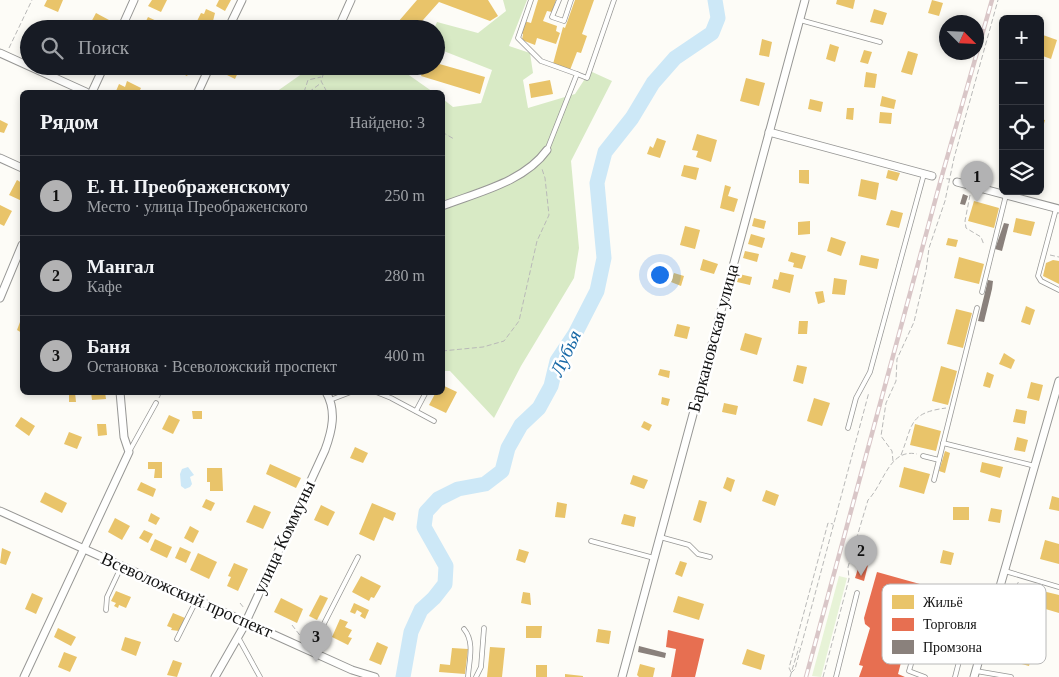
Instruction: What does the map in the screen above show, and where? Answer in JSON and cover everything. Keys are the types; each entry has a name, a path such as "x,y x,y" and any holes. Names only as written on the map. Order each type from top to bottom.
{"street":[{"path":"124,20 134,0"},
{"path":"232,20 242,0"},
{"path":"342,20 352,0"},
{"name":"Баркановская улица","path":"622,677 806,0"},
{"path":"3,54 20,62"},
{"path":"49,75 82,90"},
{"path":"93,90 100,75"},
{"path":"199,90 206,75"},
{"path":"769,132 928,175"},
{"path":"445,205 515,178 539,161 547,150"},
{"path":"0,158 20,167"},
{"path":"957,182 999,193"},
{"path":"1006,195 1058,209"},
{"path":"1,294 20,250"},
{"path":"1001,584 1059,381"},
{"path":"24,677 128,452 124,437 120,395"},
{"path":"328,395 330,400"},
{"name":"улица Коммуны","path":"215,677 246,622 331,434 333,417 330,400"},
{"name":"Всеволожский проспект","path":"0,511 352,670 375,677"}],"lane":[{"path":"531,0 518,38 541,61 587,78 614,0"},
{"path":"558,0 552,18 564,21 571,0"},
{"path":"800,20 880,42"},
{"path":"547,150 577,74"},
{"path":"848,428 856,398 870,372 928,175"},
{"path":"982,292 1006,195"},
{"path":"1058,209 1038,276 1039,279 1059,290"},
{"path":"934,480 978,308"},
{"path":"330,400 343,395"},
{"path":"382,395 434,421"},
{"path":"416,411 424,395"},
{"path":"128,452 156,403"},
{"path":"943,443 1035,466"},
{"path":"923,456 939,460"},
{"path":"660,537 689,545 698,554 710,557"},
{"path":"592,541 654,558"},
{"path":"310,651 358,556"},
{"path":"106,610 107,597 122,565"},
{"path":"1005,571 1059,587"},
{"path":"836,677 857,593"},
{"path":"177,639 197,599"},
{"path":"476,677 481,667 484,628"},
{"path":"464,629 469,635 470,644 468,677"},
{"path":"238,637 260,677"},
{"path":"911,664 909,671 926,677"},
{"path":"955,677 959,664"},
{"path":"975,674 1011,677"}],"path":[{"path":"21,20 32,0"},
{"path":"893,461 892,451 881,436 886,403 896,381 897,359 914,322 926,271 929,248 945,201 949,179 998,0"},
{"path":"3,54 20,22"},
{"path":"305,90 308,80 322,77 321,83 326,90"},
{"path":"312,90 321,83"},
{"path":"445,134 454,139"},
{"path":"445,351 483,347 504,341 519,321 537,242 549,215 545,178 539,161"},
{"path":"928,175 957,182"},
{"path":"968,184 970,201 965,222 966,228 981,238 984,245"},
{"path":"1052,255 1059,257"},
{"path":"790,677 795,669 869,392"},
{"path":"901,455 910,426 915,418 928,410 948,407 953,404"},
{"path":"823,677 849,579 848,568 868,500 876,492 893,461 901,455 911,453 923,456"},
{"path":"791,673 789,668 825,532 828,523 833,524"},
{"path":"1016,584 1025,577"},
{"path":"292,624 304,641"}],"green space":[{"path":"503,0 527,0 509,46 530,53 533,73 523,80 528,108 575,94 590,71 612,81 571,161 579,248 574,278 521,366 494,418 450,371 445,371 445,101 453,107 481,103 492,70 445,52 445,24 478,33 506,11"},
{"path":"300,75 409,75 430,90 279,90"},
{"path":"839,576 847,578 821,677 812,676"}],"water":[{"path":"188,467 194,475 190,477 192,484 185,489 181,486 180,474 182,469"}],"building: Жильё":[{"path":"47,0 63,0 58,12 44,6"},
{"path":"152,0 167,0 161,12 148,6"},
{"path":"219,0 231,0 225,11 216,6"},
{"path":"417,0 488,0 498,16 490,21 439,2 423,20 400,20"},
{"path":"538,0 556,0 552,12 547,11 543,21 557,26 556,31 560,33 556,44 537,38 535,45 522,40 523,34 520,33 524,21 531,23"},
{"path":"575,0 594,0 582,34 587,36 581,53 577,52 570,70 553,64 563,27 565,28"},
{"path":"837,0 855,0 853,9 836,4"},
{"path":"932,0 943,3 939,16 928,13"},
{"path":"206,9 215,13 213,20 198,20 201,13 204,14"},
{"path":"874,9 887,13 883,25 870,22"},
{"path":"96,13 109,20 92,20"},
{"path":"1044,35 1057,40 1051,59 1044,56"},
{"path":"762,39 772,42 769,57 759,55"},
{"path":"830,44 839,47 835,62 826,59"},
{"path":"864,50 872,52 868,64 860,62"},
{"path":"908,51 918,54 912,75 901,72"},
{"path":"445,66 485,77 480,94 421,76 445,75"},
{"path":"866,72 877,74 875,88 864,87"},
{"path":"227,75 237,75 235,79"},
{"path":"746,78 765,83 759,106 740,101"},
{"path":"550,80 553,94 531,98 529,84"},
{"path":"127,81 141,88 140,90 116,90 119,84 125,87"},
{"path":"882,96 896,100 894,109 880,106"},
{"path":"810,99 823,102 821,112 808,109"},
{"path":"847,108 854,108 853,120 846,119"},
{"path":"880,112 892,113 891,124 879,123"},
{"path":"0,120 8,124 4,133 0,132"},
{"path":"697,134 717,140 711,162 696,157 698,151 692,150"},
{"path":"657,138 666,141 660,158 647,154 650,146 653,148"},
{"path":"684,165 699,168 696,180 681,176"},
{"path":"799,170 809,170 809,184 799,183"},
{"path":"888,170 900,173 897,181 886,178"},
{"path":"861,179 879,183 876,200 858,196"},
{"path":"17,180 20,182 20,200 9,195"},
{"path":"725,185 731,187 728,196 738,199 734,212 720,208"},
{"path":"974,201 999,208 994,228 968,221"},
{"path":"0,205 12,211 4,226 0,224"},
{"path":"891,210 903,213 899,228 886,225"},
{"path":"754,218 766,221 764,229 752,226"},
{"path":"1016,218 1035,222 1031,236 1013,232"},
{"path":"810,221 810,234 798,235 798,222"},
{"path":"685,226 700,230 695,249 680,245"},
{"path":"751,234 765,238 762,248 748,244"},
{"path":"831,237 846,242 841,256 827,251"},
{"path":"948,238 958,240 956,247 946,245"},
{"path":"745,251 759,254 757,262 743,258"},
{"path":"791,252 806,256 802,269 793,267 794,263 788,261"},
{"path":"861,255 879,259 877,269 859,265"},
{"path":"959,257 984,264 979,284 954,278"},
{"path":"703,259 718,264 714,274 700,270"},
{"path":"1053,260 1059,261 1059,284 1043,276 1046,263"},
{"path":"780,272 794,275 790,293 772,288 774,279 778,280"},
{"path":"674,273 684,276 681,286 671,282"},
{"path":"739,274 752,277 750,285 737,282"},
{"path":"834,278 847,280 845,295 832,294"},
{"path":"823,291 825,302 818,304 815,292"},
{"path":"1026,306 1035,310 1030,325 1021,322"},
{"path":"956,309 972,313 963,348 947,344"},
{"path":"799,321 808,321 807,334 798,334"},
{"path":"677,324 690,327 687,339 674,336"},
{"path":"745,333 762,338 757,355 740,350"},
{"path":"1004,353 1015,360 1011,369 999,364"},
{"path":"797,365 807,367 803,384 793,381"},
{"path":"941,366 957,371 948,405 932,401"},
{"path":"660,369 670,371 669,378 658,375"},
{"path":"987,372 994,375 990,388 983,386"},
{"path":"1031,382 1043,385 1039,401 1027,398"},
{"path":"445,386 457,392 446,413 429,405 434,395 445,395"},
{"path":"69,395 75,395 76,402 69,402"},
{"path":"91,395 105,395 106,399 92,400"},
{"path":"662,397 670,399 668,406 661,404"},
{"path":"814,398 830,403 822,426 807,421"},
{"path":"724,403 738,406 736,415 722,412"},
{"path":"1016,409 1027,411 1025,424 1013,422"},
{"path":"192,411 202,411 202,419 193,419"},
{"path":"169,415 180,420 173,434 162,429"},
{"path":"21,417 35,426 29,436 15,426"},
{"path":"644,421 652,425 649,431 641,427"},
{"path":"97,424 106,424 107,435 98,436"},
{"path":"915,424 941,431 936,451 910,445"},
{"path":"69,432 82,437 77,449 64,444"},
{"path":"1017,437 1028,440 1025,452 1014,450"},
{"path":"355,447 368,453 363,463 350,458"},
{"path":"945,451 950,453 945,473 939,471"},
{"path":"148,462 162,462 162,478 154,478 155,469 148,469"},
{"path":"982,462 1003,467 1000,478 980,472"},
{"path":"270,464 301,478 296,488 266,474"},
{"path":"904,467 930,474 924,494 899,487"},
{"path":"207,468 222,468 223,491 210,491 210,482 207,482"},
{"path":"633,475 648,480 644,489 630,484"},
{"path":"727,477 735,480 731,492 723,488"},
{"path":"141,482 156,489 153,497 137,490"},
{"path":"766,490 779,495 775,506 762,501"},
{"path":"45,492 67,503 62,513 40,502"},
{"path":"1052,496 1059,498 1059,511 1049,509"},
{"path":"206,499 215,503 211,511 202,507"},
{"path":"699,500 707,502 701,523 693,520"},
{"path":"557,502 567,504 565,518 555,517"},
{"path":"372,503 396,513 393,521 384,517 374,541 359,534"},
{"path":"254,505 271,512 263,529 246,522"},
{"path":"321,505 335,512 328,526 314,520"},
{"path":"953,507 969,507 969,520 953,520"},
{"path":"991,508 1002,510 1000,523 988,521"},
{"path":"151,513 160,518 156,525 148,521"},
{"path":"624,514 636,517 634,527 621,524"},
{"path":"115,518 130,526 122,540 108,532"},
{"path":"190,526 199,531 193,543 184,538"},
{"path":"144,530 153,534 148,543 139,538"},
{"path":"155,539 172,547 167,558 150,550"},
{"path":"1045,540 1059,544 1059,564 1040,559"},
{"path":"180,547 191,552 186,563 175,558"},
{"path":"2,548 11,552 6,565 0,563"},
{"path":"519,549 529,552 525,563 516,560"},
{"path":"943,550 954,553 951,565 940,563"},
{"path":"198,553 217,562 209,579 190,570"},
{"path":"680,561 687,563 682,577 675,574"},
{"path":"234,563 248,569 238,591 227,586 231,577 228,576"},
{"path":"361,576 381,586 374,598 371,597 369,601 352,592"},
{"path":"116,591 131,597 126,608 119,605 118,608 114,606 116,603 111,601"},
{"path":"523,592 530,593 531,605 521,603"},
{"path":"1046,592 1059,595 1059,613 1046,609"},
{"path":"32,593 43,598 36,614 25,609"},
{"path":"320,595 328,598 317,620 309,616"},
{"path":"678,596 704,604 699,620 673,612"},
{"path":"281,598 303,609 297,623 274,612"},
{"path":"354,603 369,610 365,619 360,616 362,613 357,610 355,614 350,612"},
{"path":"173,613 185,618 179,631 171,630 172,628 167,626"},
{"path":"340,619 348,622 345,627 352,630 348,637 352,638 348,645 332,637"},
{"path":"526,626 542,626 541,638 526,638"},
{"path":"58,628 76,637 71,646 54,637"},
{"path":"598,629 611,631 609,644 596,642"},
{"path":"125,637 141,642 136,656 121,650"},
{"path":"377,642 388,647 381,665 369,660"},
{"path":"490,647 505,648 502,677 487,677"},
{"path":"452,648 468,649 465,674 439,672 440,664 450,665"},
{"path":"747,649 765,655 761,670 742,664"},
{"path":"64,652 77,657 70,672 58,667"},
{"path":"173,660 182,663 177,677 167,675"},
{"path":"640,664 655,668 653,677 639,677 637,675"},
{"path":"536,665 547,665 547,677 536,677"},
{"path":"565,674 583,676 583,677 565,677"}],"building: Торговля":[{"path":"860,562 868,565 864,581 855,578"},
{"path":"877,572 920,584 882,584 882,664 901,664 898,674 905,677 859,677 863,666 859,665 870,628 865,624 864,618"},
{"path":"668,630 704,639 695,677 671,677 676,649 666,647"}],"building: Промзона":[{"path":"963,194 968,196 965,205 960,204"},
{"path":"1004,223 1009,224 1002,251 995,249"},
{"path":"988,280 993,281 984,322 978,321"},
{"path":"639,646 666,653 665,658 638,652"}],"waterway":[{"name":"Лубья","path":"403,677 411,632 421,610 445,584 446,566 424,527 426,512 438,499 458,489 485,484 502,471 508,448 521,425 539,408 551,386 557,361 575,334 597,291 604,258 597,183 605,152 632,118 653,83 675,58 712,33 718,18 715,0"}],"railway":[{"path":"806,677 941,179 992,0"}],"place":[{"name":"Е. Н. Преображенскому","path":"977,202"},
{"name":"Мангал","path":"861,576"},
{"name":"Баня","path":"316,662"}]}
